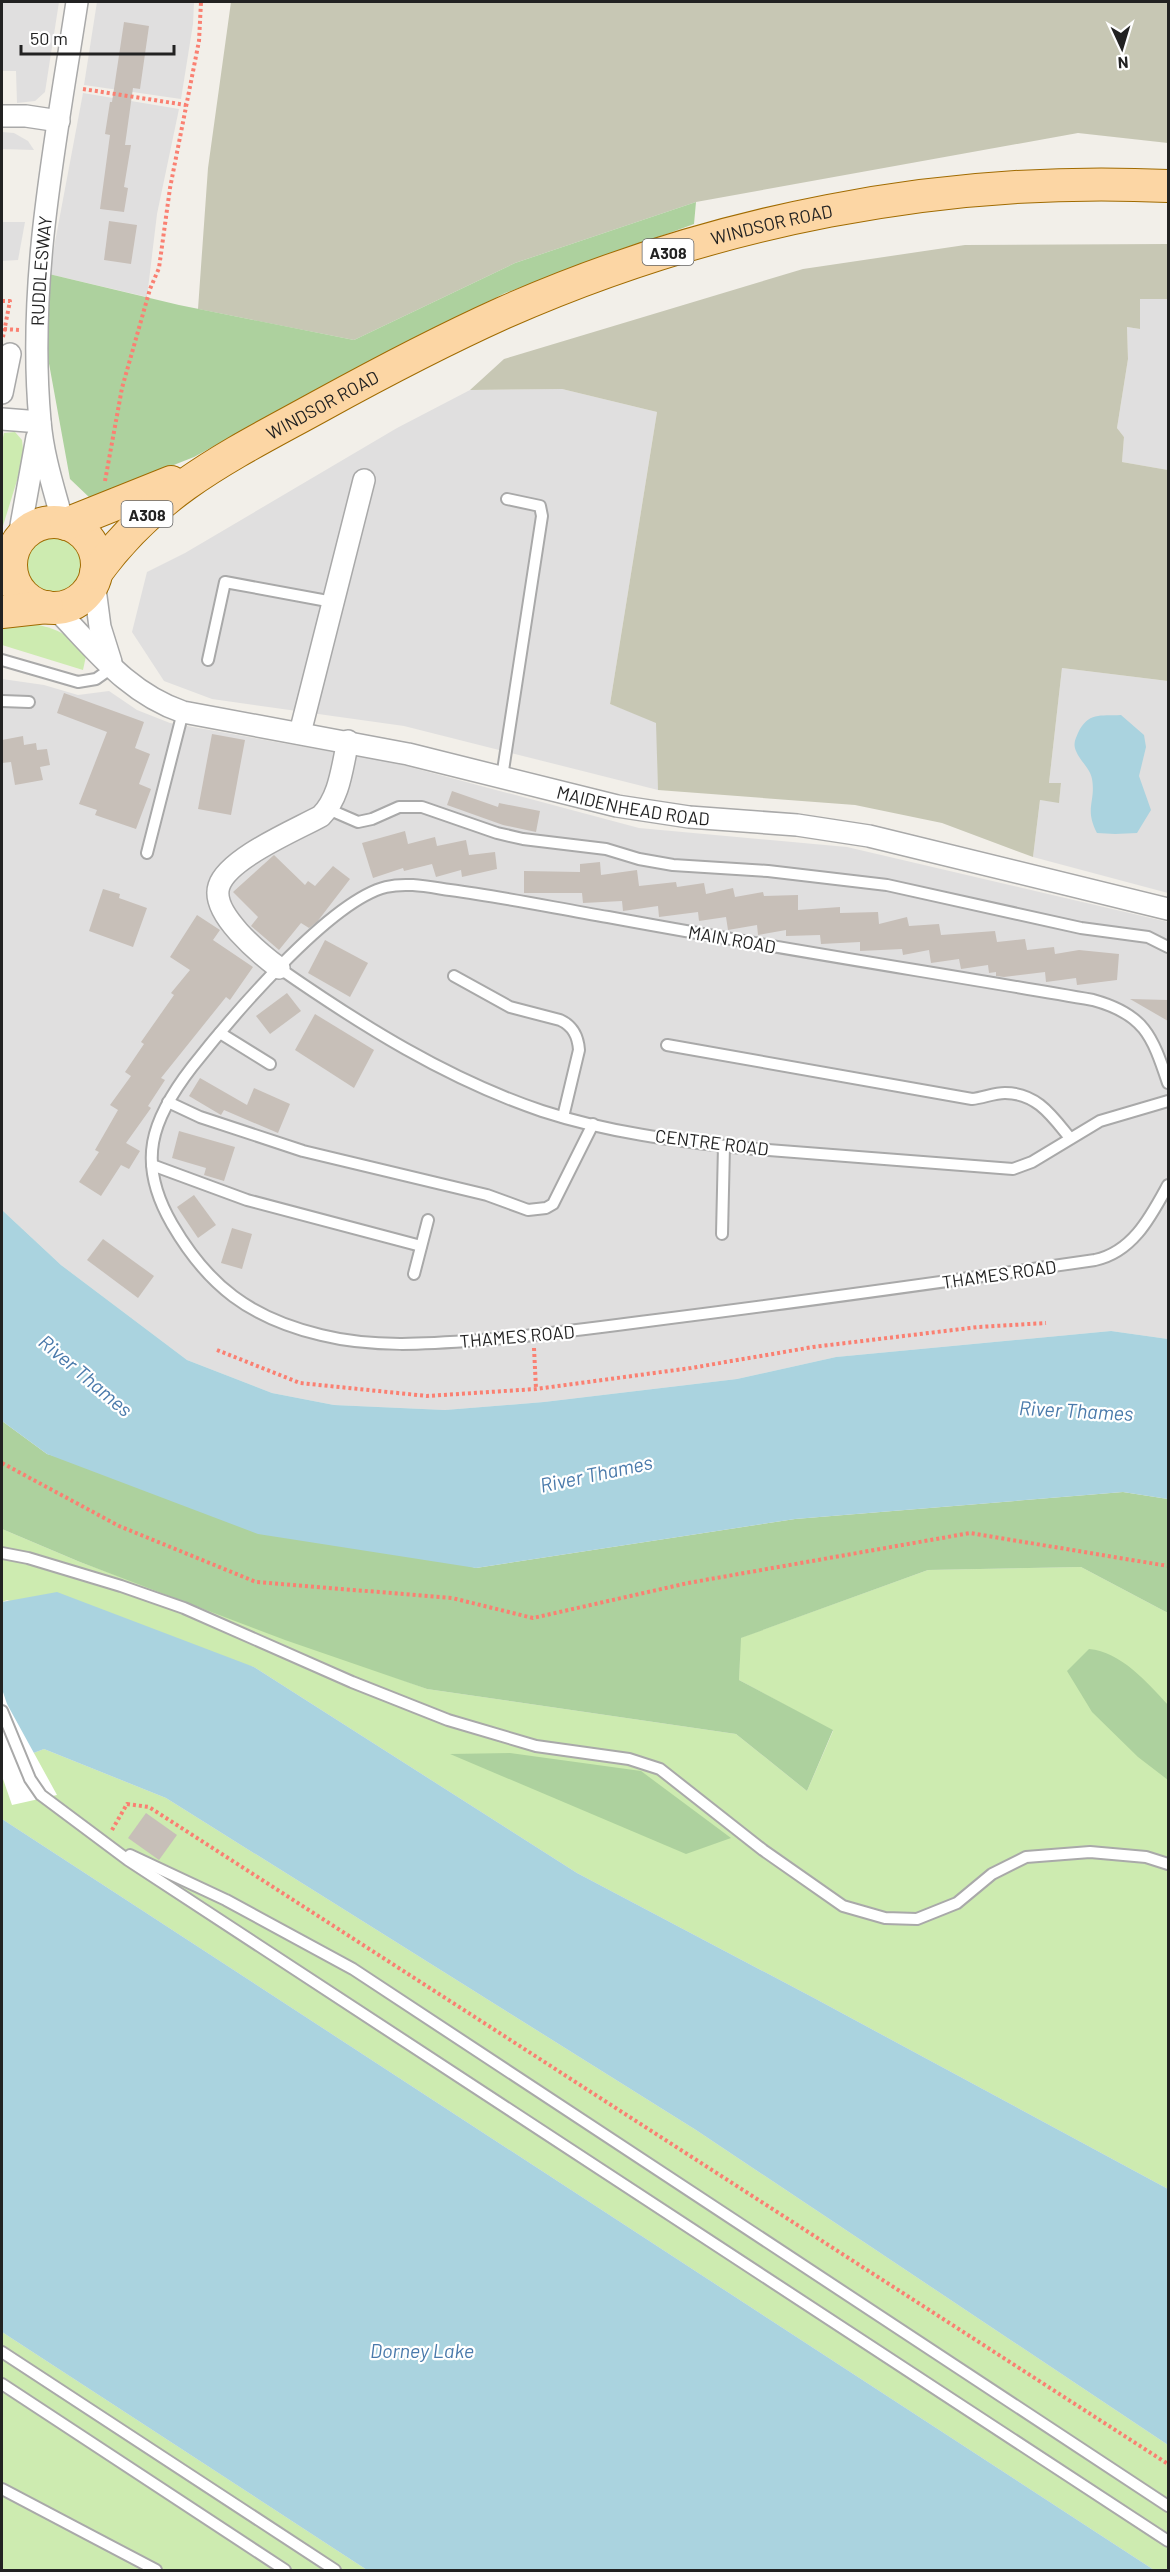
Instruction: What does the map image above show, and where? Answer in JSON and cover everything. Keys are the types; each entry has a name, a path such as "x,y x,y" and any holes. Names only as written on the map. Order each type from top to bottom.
{"main road":[{"name":"WINDSOR ROAD","path":"64,524 210,467 406,359 506,312 609,271 714,238 822,212 929,195 1040,186 1168,186"},
{"name":"WINDSOR ROAD","path":"95,577 140,520 210,467"},
{"path":"2,612 51,607 78,600 95,577 96,557 91,544 83,534 64,524 51,522 38,525 26,532 11,551 11,570 16,585 32,602 51,607"}],"street":[{"name":"RUDDLESWAY","path":"64,524 50,480 40,422 39,256 77,2"},
{"path":"2,116 26,116 59,121"},
{"path":"2,393 6,349"},
{"path":"2,419 40,422"},
{"name":"RUDDLESWAY","path":"11,551 40,422"},
{"path":"300,733 364,480"},
{"path":"95,577 103,641 113,667"},
{"name":"MAIDENHEAD ROAD","path":"51,607 142,693 183,712 348,741 617,806 654,812 797,825 870,836 1168,909"},
{"path":"279,969 255,950 230,920 218,901 219,885 230,870 250,855 321,816 328,809 336,792 348,741"}],"lane":[{"path":"502,777 542,516 540,506 507,499"},
{"path":"208,660 225,582 333,602"},
{"path":"2,660 78,682 96,679 113,667"},
{"path":"2,701 29,702"},
{"path":"147,853 183,712"},
{"path":"328,809 358,822 372,819 399,807 422,807 498,833 523,838 606,849 665,864 768,871 887,885 1081,928 1148,937 1168,947"},
{"name":"MAIN ROAD","path":"279,969 325,926 373,892 395,885 428,886 1093,1000 1132,1016 1164,1055 1168,1083"},
{"name":"THAMES ROAD","path":"279,969 220,1033 168,1102 156,1126 152,1166 164,1208 204,1272 230,1295 271,1318 317,1335 382,1344 444,1343 533,1336 827,1298 1104,1258 1132,1241 1150,1217 1168,1185"},
{"name":"CENTRE ROAD","path":"279,969 372,1030 426,1060 492,1092 563,1117 593,1124 724,1146 1003,1169 1022,1167 1100,1121 1168,1101"},
{"path":"454,976 510,1007 560,1020 574,1031 579,1041 579,1050 563,1117"},
{"path":"220,1033 270,1064"},
{"path":"667,1045 972,1099 1005,1093 1025,1096 1041,1104 1070,1138"},
{"path":"168,1102 200,1117 279,1144 487,1196 528,1210 538,1210 553,1204 593,1124"},
{"path":"722,1234 724,1146"},
{"path":"152,1166 247,1200 421,1246"},
{"path":"414,1274 428,1220"},
{"path":"2,1553 28,1558 184,1608 341,1677 448,1720 536,1746 629,1759 660,1769 762,1850 843,1906 885,1918 917,1919 957,1903 992,1874 1026,1857 1090,1852 1146,1857 1168,1864"},
{"path":"2,1711 30,1779 41,1795 138,1867 1168,2541"},
{"path":"104,1842 226,1900 353,1969 1168,2506"},
{"path":"2,2352 335,2571"},
{"path":"2,2384 285,2571"},
{"path":"2,2489 156,2571"}],"path":[{"path":"108,507 104,494 107,464 122,388 150,289 159,268 170,188 199,41 201,2"},
{"path":"64,86 186,105"},
{"path":"2,301 10,301 6,349"},
{"path":"217,1350 300,1383 427,1396 536,1389 691,1368 813,1347 978,1327 1046,1323"},
{"path":"533,1336 536,1389"},
{"path":"2,1464 119,1526 256,1582 452,1598 533,1618 688,1583 970,1533 1168,1566"},
{"path":"101,1826 111,1831 127,1804 149,1807 1168,2463"}],"shaded area":[{"path":"2,2 59,2 45,92 35,101 17,103 16,71 2,71"},
{"path":"97,2 194,2 193,24 181,99 84,85"},
{"path":"231,2 1168,2 1168,143 1078,133 696,202 515,263 354,340 198,309 208,168"},
{"path":"83,93 179,109 157,214 147,297 49,274"},
{"path":"2,132 14,133 28,141 34,150 2,149"},
{"path":"2,222 25,222 18,260 2,261"},
{"path":"1168,244 1168,299 1140,299 1140,329 1127,327 1128,359 1117,428 1124,437 1122,462 1168,470 1168,681 1062,668 1049,783 1061,783 1059,803 1040,800 1033,857 942,823 855,805 658,790 656,723 610,704 657,412 562,389 470,390 504,359 803,269 965,245"},
{"path":"1140,299 1168,299 1168,470 1122,462 1124,437 1117,428 1128,359 1127,327 1140,329"},
{"path":"562,389 657,412 610,704 657,722 658,790 404,726 212,699 164,681 132,632 147,572 185,553 397,428 470,390"},
{"path":"1062,668 1168,681 1168,893 1033,857 1040,800 1059,802 1061,783 1049,783"},
{"path":"2,679 44,685 78,695 109,691 137,710 170,723 395,763 639,828 847,847 1168,922 1168,1339 1111,1331 836,1357 737,1379 544,1402 445,1410 334,1405 272,1393 187,1360 61,1265 2,1210"}],"green space":[{"path":"696,202 694,224 505,293 338,378 194,457 90,498 70,479 44,336 49,274 179,305 354,340 515,263"},
{"path":"15,432 22,440 24,458 2,529 2,442 4,433"},
{"path":"47,534 59,534 75,543 82,553 84,565 82,577 75,587 59,596 47,596 36,591 27,582 22,571 22,559 27,548 36,539"},
{"path":"34,624 58,631 74,643 86,656 83,670 2,645 2,625"},
{"path":"2,1421 47,1454 476,1568 795,1519 1123,1492 1168,1499 1168,1613 1081,1567 928,1570 741,1638 739,1680 833,1730 807,1791 736,1734 427,1689 285,1640 80,1562 2,1529"},
{"path":"2,1529 80,1562 427,1689 736,1734 807,1791 833,1731 739,1680 740,1638 928,1570 1081,1567 1168,1613 1168,2189 577,1873 254,1667 7,1600 2,1602"},
{"path":"1089,1649 1101,1651 1123,1662 1168,1705 1168,1780 1138,1757 1092,1712 1067,1671"},
{"path":"44,1749 166,1798 696,2130 1168,2445 1168,2570 1154,2570 2,1819 2,1765"},
{"path":"510,1753 641,1771 731,1838 686,1854 450,1754"},
{"path":"2,2332 367,2570 2,2570"}],"water":[{"path":"1121,715 1144,735 1146,747 1139,776 1151,810 1137,833 1097,833 1091,817 1092,779 1076,751 1075,742 1082,726 1090,718"},
{"name":"River Thames","path":"2,1210 61,1265 187,1360 272,1393 334,1405 445,1410 544,1402 737,1379 836,1357 1111,1331 1168,1339 1168,1499 1123,1492 795,1519 476,1568 258,1534 47,1454 2,1421"},
{"path":"57,1592 254,1667 577,1873 1168,2189 1168,2445 696,2130 166,1798 44,1749 2,1765 2,1602"},
{"name":"Dorney Lake","path":"2,1819 1154,2570 367,2570 2,2332"}],"pier":[{"path":"2,1689 7,1704 57,1795 12,1805 2,1776"}],"building":[{"path":"124,22 149,26 140,89 133,88 125,145 131,145 124,187 128,188 124,212 100,209 110,135 105,134"},
{"path":"109,221 137,225 131,264 104,260"},
{"path":"64,693 144,722 135,748 150,754 139,784 151,789 136,829 95,815 97,810 79,804 107,732 57,713"},
{"path":"212,734 245,740 231,815 198,809"},
{"path":"23,736 24,745 36,743 37,750 47,749 50,765 40,767 43,780 15,785 11,762 2,763 2,740"},
{"path":"452,791 498,807 499,803 540,811 536,832 503,825 447,805"},
{"path":"405,831 408,844 435,837 437,846 466,840 469,855 495,852 497,869 462,877 461,870 436,877 432,864 404,871 403,868 373,878 362,843"},
{"path":"274,855 305,885 308,881 315,886 333,866 350,879 317,922 309,928 301,923 279,950 251,926 258,917 233,892"},
{"path":"600,862 601,875 637,870 639,886 676,882 677,887 704,883 706,894 733,888 735,897 763,892 764,896 798,895 798,910 840,907 840,913 878,912 879,924 907,917 909,926 939,924 941,935 995,931 997,942 1025,939 1027,950 1054,947 1055,954 1079,950 1119,954 1117,980 1077,985 1076,978 1046,982 1045,972 996,976 996,972 989,973 988,965 961,969 959,959 931,963 929,950 903,955 902,949 860,951 860,942 821,944 820,935 786,936 786,930 758,935 757,925 728,930 726,917 699,921 698,912 659,917 658,906 623,911 622,901 583,903 582,893 524,893 524,871 580,872 580,864"},
{"path":"103,889 120,894 119,898 147,908 133,947 89,931"},
{"path":"197,915 220,930 213,940 253,967 230,1000 226,997 161,1078 165,1080 148,1106 151,1108 126,1143 140,1151 129,1169 121,1165 101,1196 79,1182 99,1152 95,1150 118,1110 110,1105 131,1076 125,1072 144,1044 141,1042 174,995 171,993 190,970 170,957"},
{"path":"325,940 368,963 350,997 308,973"},
{"path":"287,993 301,1011 270,1034 256,1016"},
{"path":"1130,999 1168,1000 1168,1021"},
{"path":"315,1014 374,1050 354,1088 295,1050"},
{"path":"200,1078 247,1105 254,1088 290,1104 278,1133 224,1110 221,1115 189,1096"},
{"path":"179,1131 235,1147 224,1181 204,1175 206,1168 172,1158"},
{"path":"194,1195 216,1225 198,1238 177,1207"},
{"path":"232,1228 252,1234 242,1269 221,1263"},
{"path":"103,1239 154,1276 138,1298 87,1260"},
{"path":"146,1813 177,1835 159,1860 128,1838"}]}
